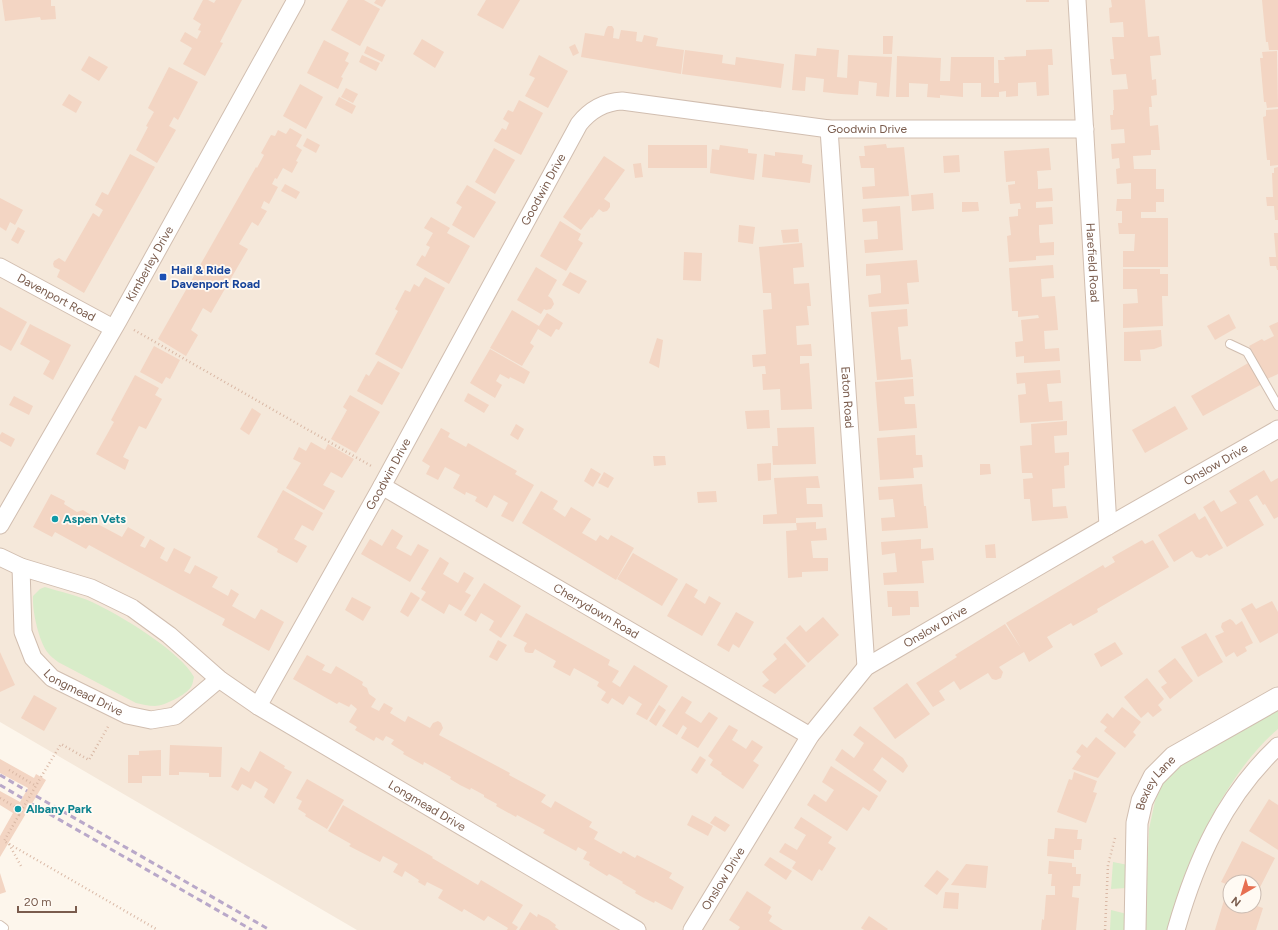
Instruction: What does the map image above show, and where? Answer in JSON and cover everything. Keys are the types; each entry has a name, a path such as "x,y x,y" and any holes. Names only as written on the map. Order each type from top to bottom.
{"street":[{"name":"Kimberley Drive","path":"0,525 116,325 296,0"},
{"name":"Harefield Road","path":"1077,0 1108,526"},
{"name":"Goodwin Drive","path":"258,706 385,480 579,124 586,115 610,102 622,101 829,129 1085,129"},
{"name":"Eaton Road","path":"829,129 866,667"},
{"name":"Davenport Road","path":"0,267 116,325"},
{"name":"Onslow Drive","path":"692,930 810,736 866,667 1278,429"},
{"name":"Cherrydown Road","path":"385,480 810,736"},
{"name":"Longmead Drive","path":"0,557 21,567 91,588 132,608 169,635 219,679 258,706 638,930"},
{"name":"Longmead Drive","path":"21,567 23,632 33,658 52,678 126,715 151,720 175,716 219,679"},
{"name":"Bexley Lane","path":"1135,930 1137,823 1142,801 1154,778 1174,757 1278,698"},
{"path":"1176,930 1204,849 1221,817 1257,766 1278,746"}],"lane":[{"path":"1230,344 1247,352 1278,406"}],"path":[{"path":"116,325 385,480"},
{"path":"21,866 8,844 4,841 61,744 89,760 117,710"},
{"path":"9,770 36,786"},
{"path":"0,798 22,811"},
{"path":"8,844 158,930"}],"shaded area":[{"path":"0,0 1278,0 1278,930 357,930 0,722"}],"green space":[{"path":"45,587 92,602 133,625 163,645 187,667 194,677 191,687 180,697 159,706 145,705 136,703 58,662 45,648 39,634 35,618 33,596 40,589"},
{"path":"1278,706 1278,729 1259,747 1243,767 1218,805 1198,845 1181,887 1168,930 1145,930 1149,829 1155,801 1162,782 1177,764"},
{"path":"1113,862 1128,865 1127,888 1111,889"},
{"path":"1111,910 1127,914 1127,930 1110,930"}],"building":[{"path":"2,0 51,0 51,6 55,6 56,19 41,20 40,17 5,21"},
{"path":"203,0 208,0 214,3 216,0 242,0 220,42 223,43 205,76 183,64 192,48 180,41 185,32 197,39 201,31 198,30 201,24 193,19"},
{"path":"348,0 364,0 380,9 360,46 331,30"},
{"path":"376,0 386,0 382,7 374,3"},
{"path":"486,0 520,0 503,29 477,15"},
{"path":"1026,0 1049,0 1049,2 1026,2"},
{"path":"1111,0 1145,0 1148,37 1159,36 1161,55 1150,56 1152,80 1156,79 1157,95 1151,96 1152,107 1149,107 1150,126 1158,125 1160,150 1151,150 1151,155 1133,156 1134,169 1156,169 1156,189 1164,189 1164,202 1156,202 1156,212 1141,212 1141,218 1168,218 1168,267 1123,267 1123,251 1134,251 1135,234 1119,234 1118,223 1122,223 1122,211 1116,211 1117,199 1131,199 1131,183 1117,184 1116,169 1120,168 1119,158 1112,159 1111,144 1125,143 1124,129 1111,130 1110,115 1113,115 1114,110 1113,90 1128,89 1126,74 1112,75 1110,59 1114,59 1112,37 1124,37 1123,22 1110,23 1109,8 1112,7"},
{"path":"1262,0 1278,0 1278,50 1269,50 1268,42 1266,42"},
{"path":"608,26 612,26 614,29 613,38 619,39 621,30 637,32 636,41 642,42 644,35 658,38 656,46 684,50 681,74 581,57 585,33 604,36"},
{"path":"883,36 893,36 892,54 883,54"},
{"path":"422,39 444,52 435,68 413,54"},
{"path":"324,40 349,53 345,61 349,63 341,77 343,78 338,89 307,73"},
{"path":"575,44 579,53 573,56 569,47"},
{"path":"367,46 385,55 382,62 364,53"},
{"path":"817,48 839,50 837,77 847,78 848,55 892,57 889,97 876,96 877,83 859,81 858,95 841,94 823,92 824,79 806,77 805,91 792,90 795,54 816,56"},
{"path":"1052,49 1053,65 1048,65 1049,95 1037,96 1036,82 1018,83 1018,96 1006,97 1006,91 999,92 999,97 981,97 981,83 963,83 963,97 940,95 940,98 927,97 928,84 909,83 909,97 896,97 897,56 941,58 940,81 950,81 951,57 994,57 994,83 999,83 998,60 1005,60 1004,57 1026,56 1026,50"},
{"path":"685,50 723,55 722,63 735,65 736,57 784,64 781,88 682,74"},
{"path":"1277,51 1278,107 1267,108 1266,102 1264,102 1260,58 1263,58 1262,52"},
{"path":"362,55 380,63 376,71 359,62"},
{"path":"539,55 568,71 548,108 525,96 535,78 529,75"},
{"path":"89,56 108,67 99,81 81,70"},
{"path":"169,67 198,82 178,120 174,117 169,126 176,130 157,163 136,150 148,127 146,126 154,112 148,108"},
{"path":"300,84 323,97 306,129 283,116"},
{"path":"346,88 358,94 353,103 341,97"},
{"path":"69,94 82,102 76,113 62,105"},
{"path":"339,97 356,106 352,114 335,105"},
{"path":"519,100 543,113 521,155 494,141 502,128 506,130 509,123 503,119 508,110 513,112"},
{"path":"1278,109 1278,165 1270,166 1270,160 1267,160 1263,117 1266,116 1266,110"},
{"path":"290,128 302,135 296,146 302,150 296,161 298,162 292,173 283,168 277,179 275,178 272,184 278,187 269,204 264,201 261,208 267,211 258,226 252,222 239,244 248,249 211,313 203,308 191,330 198,335 186,356 158,339 256,167 257,168 264,155 261,153 271,135 275,136 278,130 286,134"},
{"path":"307,138 320,145 316,153 303,146"},
{"path":"886,144 887,148 904,147 909,196 863,199 862,187 875,186 874,168 861,168 859,156 865,156 864,146"},
{"path":"648,145 707,145 707,168 648,168"},
{"path":"720,145 748,149 748,153 757,154 754,180 710,173 712,149 719,150"},
{"path":"494,148 515,160 495,194 475,182"},
{"path":"1049,148 1051,170 1037,171 1038,189 1052,188 1053,201 1036,202 1036,208 1052,207 1053,224 1039,225 1039,234 1040,243 1054,242 1054,255 1036,256 1036,260 1009,262 1007,236 1011,235 1009,217 1018,216 1018,209 1021,209 1020,203 1010,204 1008,185 1015,184 1015,181 1006,182 1004,151"},
{"path":"775,152 803,155 802,163 812,165 810,183 762,177 764,154 775,156"},
{"path":"130,154 155,167 84,293 57,277 60,270 54,267 53,264 54,261 59,258 65,262 93,213 99,217 103,210 95,205 102,192 108,195"},
{"path":"959,155 960,172 944,173 943,156"},
{"path":"604,156 625,170 604,199 610,203 610,207 607,211 603,212 599,209 581,230 563,217"},
{"path":"641,163 643,177 635,178 633,164"},
{"path":"1278,167 1278,220 1275,220 1274,206 1267,206 1266,197 1273,197 1272,173 1274,173 1274,168"},
{"path":"285,184 300,192 296,199 281,191"},
{"path":"467,185 496,202 474,238 452,225 462,207 456,203"},
{"path":"933,193 934,209 912,211 911,195"},
{"path":"0,198 23,210 15,225 10,222 6,231 0,227"},
{"path":"962,202 978,202 979,211 962,212"},
{"path":"900,206 903,250 865,253 864,240 878,239 877,221 863,222 862,209"},
{"path":"431,217 450,228 447,233 470,246 449,284 416,265 422,255 425,257 430,247 426,245 433,233 424,228"},
{"path":"560,221 581,234 578,240 583,243 566,271 540,256"},
{"path":"739,225 755,227 753,244 738,242"},
{"path":"18,227 25,231 18,244 11,240"},
{"path":"798,229 799,242 783,243 781,230"},
{"path":"1274,233 1278,233 1278,270 1276,266 1270,266 1269,257 1276,257"},
{"path":"802,243 804,267 793,268 794,284 809,283 811,306 807,306 809,325 796,326 797,345 811,344 812,356 800,356 800,364 809,363 812,409 781,410 780,389 763,390 762,374 766,374 765,366 753,367 752,355 766,354 763,310 772,309 771,293 763,293 759,247"},
{"path":"684,252 702,253 701,281 683,280"},
{"path":"917,260 919,282 907,283 909,304 869,307 868,295 881,293 881,285 880,275 866,276 866,264"},
{"path":"1053,265 1054,278 1041,279 1042,297 1055,296 1058,330 1044,331 1045,349 1059,348 1060,361 1024,363 1024,356 1016,357 1015,342 1023,341 1021,320 1039,318 1038,315 1018,317 1018,311 1012,311 1009,268"},
{"path":"536,267 557,280 548,296 552,299 554,304 551,309 544,309 541,314 517,300"},
{"path":"1123,269 1160,269 1160,274 1168,274 1168,296 1162,296 1163,326 1123,328 1123,304 1138,303 1137,289 1123,289"},
{"path":"570,272 587,281 579,294 562,285"},
{"path":"425,277 445,288 402,369 375,354 398,311 395,309 405,290 410,292 414,284 419,287"},
{"path":"0,307 27,322 11,351 0,345"},
{"path":"907,309 908,326 898,327 901,360 911,359 913,377 877,380 871,312"},
{"path":"512,310 539,326 547,313 563,323 559,330 556,329 551,337 538,329 530,343 534,346 522,366 490,348"},
{"path":"1229,314 1236,328 1215,340 1207,326"},
{"path":"1278,322 1278,374 1267,379 1249,346 1262,339 1264,341 1274,336 1269,326"},
{"path":"30,324 71,345 53,380 43,374 50,361 20,344"},
{"path":"1161,330 1162,346 1154,349 1140,350 1141,361 1124,361 1124,332"},
{"path":"657,338 663,340 659,368 649,363"},
{"path":"154,346 180,360 170,379 166,377 162,384 140,372"},
{"path":"490,349 530,372 524,384 500,374 496,381 502,385 495,398 470,383"},
{"path":"378,361 400,373 382,405 357,391 366,374 369,376"},
{"path":"1250,362 1262,384 1203,416 1191,396"},
{"path":"1060,370 1061,383 1047,384 1049,402 1062,401 1063,420 1020,423 1018,395 1026,394 1025,383 1017,384 1016,373"},
{"path":"135,375 159,388 155,395 162,399 146,429 139,426 123,457 129,460 125,470 96,454 114,422 111,420"},
{"path":"913,379 914,396 904,397 905,404 915,404 917,428 879,431 875,382"},
{"path":"468,393 489,405 484,413 464,401"},
{"path":"350,395 380,412 356,453 331,439 347,410 343,407"},
{"path":"14,396 33,406 29,415 9,405"},
{"path":"1175,406 1188,429 1145,453 1132,430"},
{"path":"252,408 261,414 249,435 240,429"},
{"path":"769,410 770,428 747,429 745,411"},
{"path":"1067,421 1067,435 1054,436 1055,453 1069,452 1069,465 1064,466 1065,488 1052,489 1053,507 1066,506 1068,518 1032,521 1030,499 1024,499 1023,479 1033,478 1032,473 1022,473 1020,446 1032,445 1031,424"},
{"path":"516,424 524,429 518,440 510,435"},
{"path":"814,427 816,464 773,465 772,446 778,446 777,428"},
{"path":"441,428 450,433 448,437 466,447 468,443 517,471 515,474 534,485 513,522 501,516 508,503 494,495 487,508 475,501 477,497 466,492 465,495 453,488 460,475 445,467 438,480 426,474 430,466 422,461"},
{"path":"2,432 15,439 11,447 0,441 0,435"},
{"path":"915,435 916,455 922,455 923,467 913,468 914,478 880,480 877,438"},
{"path":"311,442 325,450 328,444 354,459 342,478 331,472 323,485 335,491 324,510 286,488 301,463 293,459 299,447 306,451"},
{"path":"653,456 665,456 666,465 654,466"},
{"path":"771,463 771,480 758,481 757,464"},
{"path":"980,464 990,464 991,474 980,475"},
{"path":"591,468 601,474 593,487 584,481"},
{"path":"1264,470 1271,482 1278,478 1278,517 1274,519 1265,504 1263,505 1257,495 1249,500 1264,525 1227,547 1203,507 1214,500 1221,512 1237,503 1229,491"},
{"path":"604,472 614,478 608,488 598,483"},
{"path":"818,476 820,488 806,488 807,504 822,504 823,517 796,518 796,523 763,524 763,515 777,514 774,478"},
{"path":"922,484 928,528 882,531 881,518 895,517 893,499 879,500 878,487"},
{"path":"283,490 323,513 313,531 302,525 294,539 307,546 297,563 277,552 278,549 257,537"},
{"path":"541,491 558,501 553,509 565,517 571,507 591,519 582,533 596,541 600,535 608,540 611,535 634,548 616,580 522,523"},
{"path":"716,491 717,502 698,503 697,492"},
{"path":"51,494 65,501 64,504 77,512 83,510 91,515 92,521 122,537 128,527 145,537 140,546 145,548 150,539 165,548 160,558 167,562 174,548 191,557 184,571 190,574 195,565 218,577 212,587 228,596 231,589 239,594 232,606 255,619 261,609 284,622 269,651 222,625 225,619 89,545 86,549 55,532 52,537 33,527"},
{"path":"1195,513 1199,520 1205,516 1223,548 1209,556 1207,554 1201,558 1196,557 1192,551 1174,562 1158,535"},
{"path":"816,522 816,529 826,528 827,540 811,541 813,558 828,558 828,571 802,572 802,577 788,578 786,531 797,530 796,523"},
{"path":"392,529 403,536 396,548 411,556 418,544 429,550 410,582 361,554 370,539 382,546"},
{"path":"921,539 921,549 933,548 934,560 922,561 924,583 884,585 883,573 897,572 895,553 882,555 881,542"},
{"path":"1142,540 1145,544 1153,540 1169,567 1097,609 1098,612 1073,626 1071,623 1047,637 1053,647 1029,662 1024,652 999,667 1003,672 1001,678 996,680 992,679 988,673 960,690 954,681 939,691 945,700 933,707 916,683 957,657 955,655 1005,624 1021,648 1006,623 1103,565 1105,568 1115,562 1112,557"},
{"path":"995,544 996,558 986,558 985,545"},
{"path":"633,553 678,579 662,606 617,579"},
{"path":"440,557 449,563 443,574 458,583 464,572 474,578 465,592 471,595 461,611 449,604 444,614 421,600 426,592 421,589"},
{"path":"484,583 521,606 501,638 489,630 494,621 481,613 476,622 464,615"},
{"path":"686,583 698,590 694,597 705,604 709,596 721,603 702,636 667,616"},
{"path":"887,591 918,591 919,607 910,607 910,615 892,616 892,607 888,607"},
{"path":"411,592 420,598 408,617 400,612"},
{"path":"352,597 371,607 363,621 345,610"},
{"path":"1272,601 1278,612 1278,633 1260,643 1241,609 1252,603 1256,609"},
{"path":"736,612 754,622 739,648 733,644 729,652 717,645"},
{"path":"526,613 610,660 608,665 619,671 612,682 620,687 634,665 668,686 647,720 636,714 642,704 629,696 623,705 612,698 608,704 601,700 606,692 597,686 599,682 574,668 570,676 553,667 556,661 535,649 533,653 525,652 524,648 527,643 513,636"},
{"path":"823,617 839,635 808,663 786,638 800,625 806,632"},
{"path":"1230,619 1236,625 1242,621 1253,643 1245,647 1247,651 1237,657 1234,652 1226,657 1215,636 1224,632 1221,627 1222,623"},
{"path":"1206,633 1223,662 1198,677 1181,647"},
{"path":"498,640 507,645 497,661 489,657"},
{"path":"1115,642 1123,654 1101,667 1094,654"},
{"path":"785,643 806,666 775,694 762,686 769,680 762,672 777,659 773,654"},
{"path":"0,652 15,685 0,692"},
{"path":"307,655 325,665 322,670 331,674 336,666 363,682 362,685 367,688 369,694 376,699 371,707 379,711 384,703 393,708 390,713 405,722 408,716 430,728 433,723 438,721 441,723 443,728 439,735 510,773 509,775 546,795 541,802 551,808 555,801 592,822 589,827 598,832 594,839 621,854 623,851 635,858 637,855 672,873 669,878 684,887 672,910 655,901 654,903 644,898 635,893 636,891 622,883 623,882 609,874 607,876 589,865 590,862 583,859 587,852 578,847 576,851 543,833 545,830 496,806 497,804 484,797 484,795 471,788 470,790 460,785 450,779 451,777 424,762 423,765 403,754 404,752 391,744 394,740 386,736 383,741 376,737 374,741 355,730 357,727 349,722 357,709 351,704 349,707 339,702 337,704 293,679"},
{"path":"1175,658 1193,681 1170,699 1161,687 1167,683 1158,671"},
{"path":"1147,678 1164,699 1158,705 1162,710 1153,717 1148,712 1141,718 1124,697"},
{"path":"907,683 930,714 895,739 873,708"},
{"path":"34,695 57,708 44,731 21,718"},
{"path":"682,696 692,702 685,713 701,723 709,712 718,718 698,748 681,738 687,728 683,725 677,735 662,726"},
{"path":"659,705 666,710 656,726 649,721"},
{"path":"1122,707 1141,722 1133,732 1136,735 1125,748 1104,731 1107,727 1100,722 1107,713 1113,718"},
{"path":"729,725 738,730 732,740 746,749 752,740 763,747 753,761 759,765 743,789 710,765 713,760 708,756"},
{"path":"860,726 903,758 908,766 903,773 882,757 873,770 887,781 880,792 835,760 842,749 854,758 864,743 853,735"},
{"path":"1096,737 1116,753 1098,778 1072,769 1081,756 1076,752 1082,744 1087,748"},
{"path":"170,745 222,747 221,777 209,777 209,773 179,772 179,775 169,775"},
{"path":"161,750 161,776 142,776 142,783 128,783 128,755 139,755 139,751"},
{"path":"260,751 292,772 274,804 264,797 268,789 255,781 251,789 242,784 238,791 231,787 241,767 249,772"},
{"path":"700,756 706,760 697,774 691,770"},
{"name":"Albany Park","path":"0,759 34,778 36,774 46,780 0,857 0,836 13,813 0,805 0,791 20,802 28,788 0,773"},
{"path":"831,766 878,796 869,811 863,807 847,831 807,805 814,794 826,802 834,790 822,782"},
{"path":"1074,772 1097,781 1093,792 1097,793 1086,823 1057,812 1069,779 1072,780"},
{"path":"307,779 344,800 327,829 305,816 306,814 298,809 302,801 296,798"},
{"path":"1269,799 1278,805 1278,850 1249,831"},
{"path":"343,805 478,885 481,880 523,905 512,923 518,927 516,930 507,930 508,928 488,916 484,921 464,909 462,912 438,898 443,890 427,882 425,886 405,871 402,877 393,872 398,864 383,856 380,862 349,846 351,844 328,831"},
{"path":"692,815 713,826 708,836 687,825"},
{"path":"715,816 730,825 725,832 710,823"},
{"path":"801,817 832,837 828,843 836,848 822,871 819,869 812,881 792,868 796,862 779,852 785,843 797,850 806,835 794,828"},
{"path":"1055,828 1078,830 1077,839 1082,839 1081,850 1074,850 1074,859 1047,856 1048,839 1054,839"},
{"path":"1242,841 1275,858 1262,883 1262,874 1225,874"},
{"path":"770,857 792,871 786,880 764,865"},
{"path":"1049,861 1072,863 1072,867 1076,867 1076,874 1081,874 1080,886 1073,886 1072,897 1079,898 1076,930 1041,930 1042,919 1044,920 1046,895 1055,895 1055,886 1051,886 1052,874 1048,874"},
{"path":"966,864 988,866 986,888 951,885"},
{"path":"937,870 949,879 937,895 924,886"},
{"path":"0,873 6,892 0,894"},
{"path":"747,891 771,907 768,913 772,916 769,921 783,930 738,930 740,927 729,920"},
{"path":"945,892 959,893 958,909 943,908"},
{"path":"1222,907 1222,914 1261,914 1256,930 1215,930"},
{"path":"530,912 537,917 538,914 548,919 556,925 555,927 559,930 519,930"},
{"path":"869,916 888,929 864,930 861,928"}],"railway":[{"path":"0,775 27,791"},
{"path":"0,785 22,798"},
{"path":"36,796 270,930"},
{"path":"32,804 252,930"}],"place":[{"name":"Hail & Ride Davenport Road","path":"163,277"},
{"name":"Aspen Vets","path":"55,519"},
{"name":"Albany Park","path":"18,809"}]}
